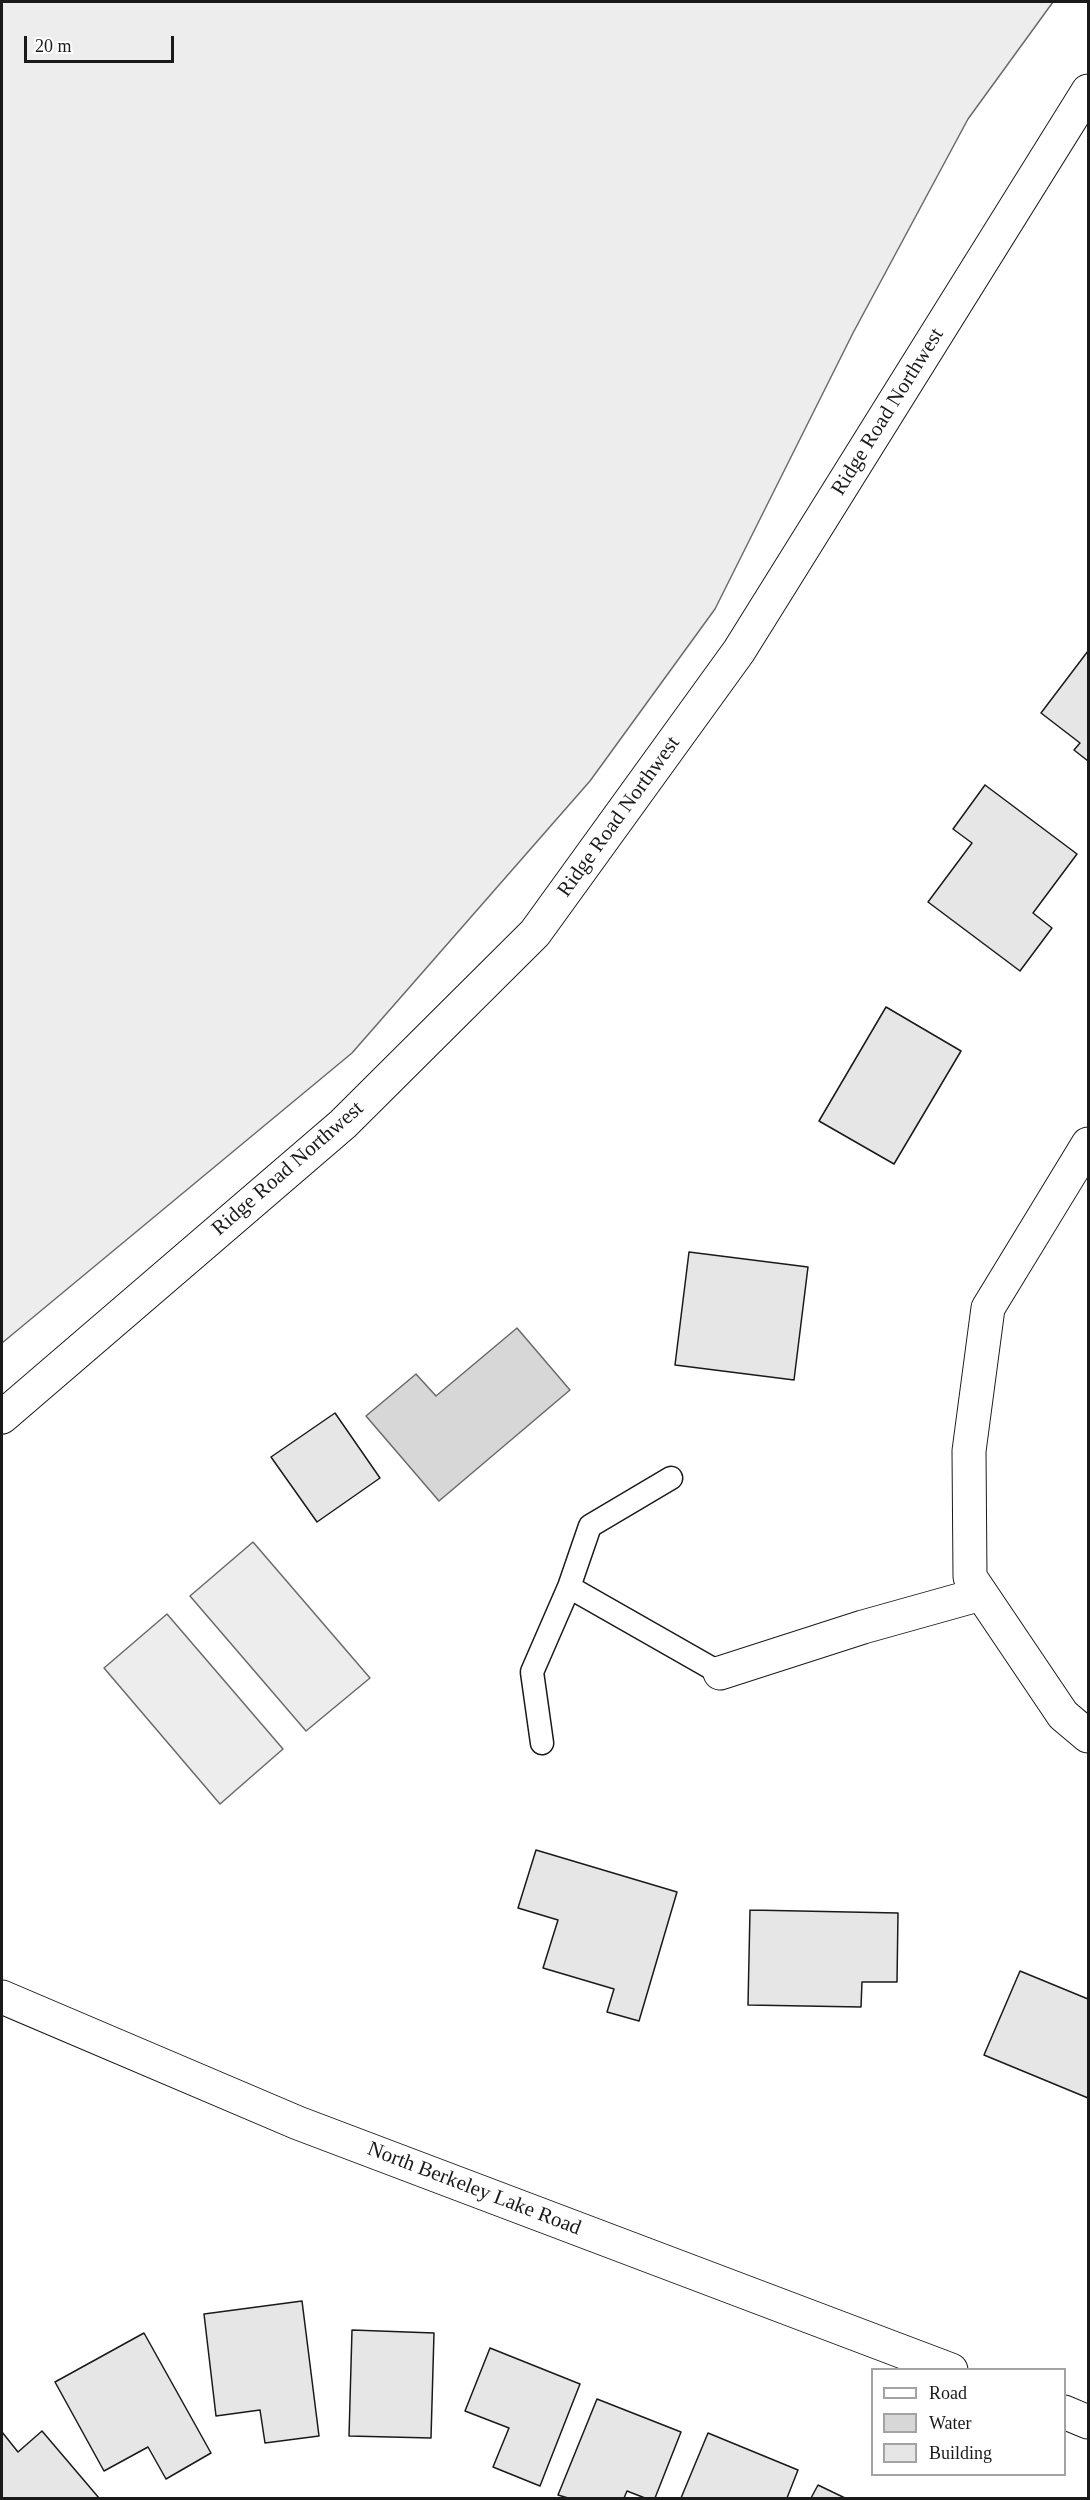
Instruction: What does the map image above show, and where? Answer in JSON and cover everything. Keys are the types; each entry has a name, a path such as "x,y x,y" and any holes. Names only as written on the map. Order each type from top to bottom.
{"street":[{"name":"Ridge Road Northwest","path":"2,1418 343,1124 535,933 739,651 1089,91"},
{"path":"1089,1144 988,1308 969,1451 970,1576 1063,1715 1089,1736"},
{"path":"720,1673 863,1627 981,1594"},
{"name":"North Berkeley Lake Road","path":"2,1997 298,2123 946,2368"},
{"path":"1066,2412 1089,2421"}],"lane":[{"path":"542,1743 532,1671 569,1587 590,1526 671,1478"},
{"path":"569,1587 720,1673"}],"shaded area":[{"path":"2,2 1053,2 968,119 853,333 715,609 590,781 352,1053 2,1343"},
{"path":"253,1542 370,1678 306,1731 190,1596"},
{"path":"167,1614 283,1749 220,1804 104,1668"}],"water":[{"path":"517,1328 570,1390 439,1501 366,1416 416,1374 436,1396"}],"building":[{"path":"1088,651 1088,761 1074,750 1080,743 1041,713"},
{"path":"985,785 1077,854 1033,913 1052,928 1020,971 928,902 972,843 953,829"},
{"path":"886,1007 961,1051 894,1164 819,1121"},
{"path":"689,1252 808,1267 794,1380 675,1365"},
{"path":"335,1413 380,1478 317,1522 271,1457"},
{"path":"536,1850 677,1892 639,2021 607,2012 614,1989 543,1968 558,1920 518,1908"},
{"path":"750,1910 898,1913 897,1982 862,1982 861,2007 748,2005"},
{"path":"1020,1971 1088,1999 1088,2098 984,2055"},
{"path":"302,2301 319,2436 265,2443 260,2410 216,2416 204,2314"},
{"path":"352,2330 434,2333 431,2438 349,2436"},
{"path":"144,2333 211,2453 166,2479 148,2447 104,2471 55,2382"},
{"path":"490,2348 580,2384 540,2486 493,2467 509,2428 465,2411"},
{"path":"597,2399 681,2432 655,2498 645,2498 627,2491 624,2498 568,2498 558,2495"},
{"path":"42,2431 99,2498 2,2498 2,2432 18,2452"},
{"path":"708,2433 798,2470 787,2498 681,2498"},
{"path":"818,2485 845,2498 811,2498"}]}
